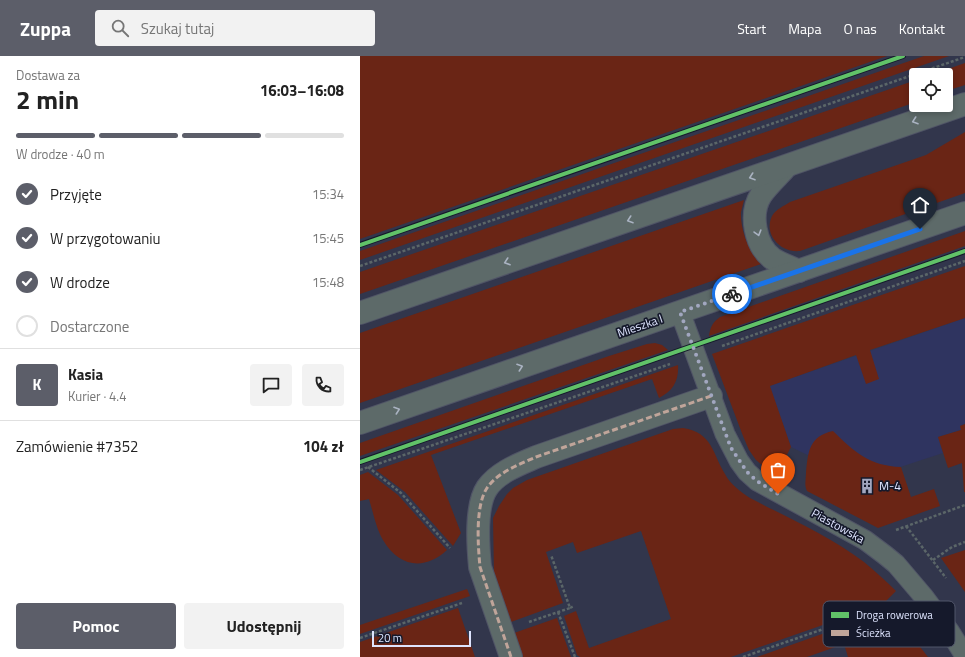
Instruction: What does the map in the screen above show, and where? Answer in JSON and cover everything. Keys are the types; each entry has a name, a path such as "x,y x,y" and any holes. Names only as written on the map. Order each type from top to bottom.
{"street":[{"path":"360,313 965,104"},
{"path":"789,165 761,194 756,206 755,224 757,235 766,252 774,260 799,271"},
{"name":"Mieszka I","path":"360,423 965,213"},
{"path":"511,657 483,577 479,561 479,518 483,494 487,487 494,480 517,466 536,457 711,396"}],"lane":[{"name":"Piastowska","path":"680,312 731,448 747,472 766,487 865,540 885,555 912,582 926,601"},
{"name":"Piastowska","path":"955,640 965,656"}],"path":[{"path":"360,266 965,57"},
{"path":"360,470 696,356 965,261"},
{"path":"367,467 401,493 451,550"},
{"path":"865,540 965,505"},
{"path":"906,526 947,579"},
{"path":"933,560 952,547 965,542"},
{"path":"551,555 570,608"},
{"path":"895,601 912,582"},
{"path":"360,638 489,594"},
{"path":"502,630 574,606"},
{"path":"558,612 575,657"},
{"path":"743,657 823,629"}],"shaded area":[{"path":"360,56 887,56 360,239"},
{"path":"924,56 949,56 914,68 909,68 909,70 360,260 360,251"},
{"path":"965,63 965,85 953,89 953,68 951,68"},
{"path":"909,82 909,104 360,294 360,272"},
{"path":"965,132 965,193 800,251 793,251 780,246 772,236 770,223 772,216 790,202 926,155"},
{"path":"744,200 741,212 742,226 749,247 761,264 360,403 360,333"},
{"path":"965,231 965,246 709,336 712,325 720,317"},
{"path":"965,266 965,318 870,350 879,379 866,384 856,355 770,386 791,447 782,464 771,470 768,470 756,460 749,450 743,436 712,354"},
{"path":"965,318 965,424 960,426 961,430 938,437 943,453 888,471 851,476 791,447 769,386"},
{"path":"655,343 662,345 668,350 360,456 360,443 609,356 647,344"},
{"path":"678,365 674,385 668,392 659,398 652,379 431,455 461,533 453,546 405,492 376,470"},
{"path":"965,424 964,492 962,463 948,468 938,437 961,430 960,426"},
{"path":"683,428 700,434 710,445 727,478 743,493 837,544 868,565 896,591 886,601 823,601 823,625 731,657 580,657 577,655 564,616 576,611 589,648 671,619 641,531 577,553 573,542 546,552 563,603 511,622 494,573 493,518 507,494 513,488 527,480 673,429"},
{"path":"833,431 848,445 871,461 901,467 911,497 934,489 940,506 878,528 807,491 805,484 811,446 819,437 825,433"},
{"path":"368,472 398,495 447,550 430,561 412,563 404,561 389,549 378,530 369,499 360,501 360,475"},
{"path":"965,550 965,592 941,558"},
{"path":"467,589 470,596 360,634 360,625"},
{"path":"458,608 475,657 360,657 360,642"},
{"path":"557,618 571,657 523,657 514,633"},
{"path":"823,634 823,647 835,647 807,657 757,657"},
{"path":"845,647 920,647 928,657 848,657"}],"marked path":[{"path":"511,657 480,567 478,526 483,496 487,488 503,473 536,457 711,396"}],"cycle path":[{"path":"360,245 903,56"},
{"path":"360,462 965,251"}],"way so far":[{"path":"732,294 680,312 731,448 747,472 757,481 778,494"}],"place":[{"name":"M-4","path":"867,486"}],"route":[{"path":"732,294 920,229"}]}
